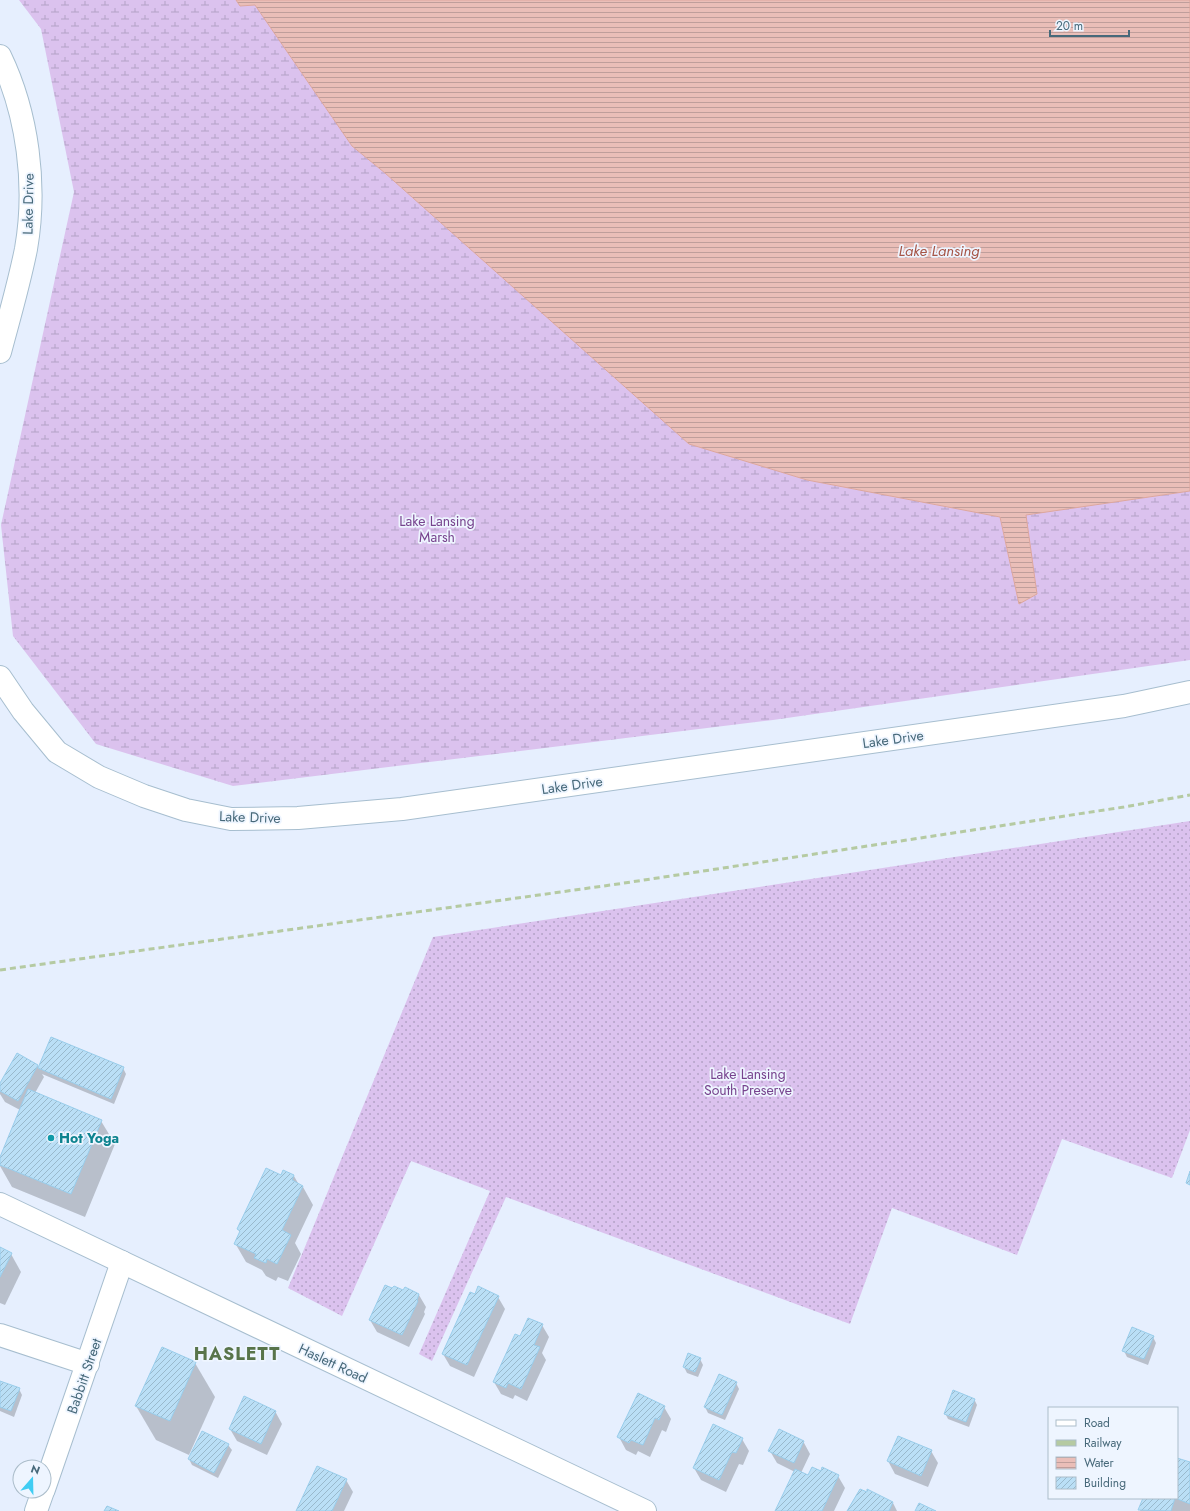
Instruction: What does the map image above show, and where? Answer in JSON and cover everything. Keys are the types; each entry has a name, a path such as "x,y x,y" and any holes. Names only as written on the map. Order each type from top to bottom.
{"street":[{"name":"Lake Drive","path":"0,56 16,99 25,135 29,172 30,210 26,248 0,352"},
{"name":"Lake Drive","path":"0,677 23,711 57,752 63,756 99,777 144,796 186,810 231,819 298,818 402,809 1124,706 1190,692"},
{"name":"Haslett Road","path":"0,1204 645,1511"},
{"name":"Babbitt Street","path":"52,1467 122,1262"},
{"path":"0,1335 88,1364"},
{"name":"Babbitt Street","path":"36,1511 41,1499"}],"green space":[{"name":"Lake Lansing Marsh","path":"19,0 236,0 240,6 255,5 352,146 385,173 689,444 807,480 1000,517 1019,604 1037,594 1025,515 1190,491 1190,660 773,720 233,786 96,744 13,636 1,525 74,192 41,29"},
{"name":"Lake Lansing South Preserve","path":"1190,821 1190,1130 1172,1178 1062,1139 1017,1255 892,1208 850,1324 506,1197 432,1361 419,1354 490,1191 411,1161 342,1316 288,1288 433,937"}],"water":[{"name":"Lake Lansing","path":"236,0 1190,0 1190,491 1026,515 1037,594 1019,604 1000,517 807,480 689,444 385,173 352,146 255,5 240,6"}],"building":[{"path":"51,1037 124,1067 111,1099 38,1068"},
{"path":"17,1053 38,1065 18,1101 0,1091 0,1083"},
{"name":"Hot Yoga","path":"28,1089 102,1120 71,1194 0,1165 0,1157"},
{"path":"266,1168 281,1175 283,1170 294,1175 292,1180 303,1186 282,1230 291,1235 277,1264 267,1259 266,1263 254,1258 256,1254 234,1244 240,1231 237,1229"},
{"path":"1190,1171 1190,1185 1186,1183"},
{"path":"0,1247 12,1253 0,1277"},
{"path":"385,1285 392,1288 394,1286 403,1290 405,1287 419,1294 418,1301 402,1335 369,1320"},
{"path":"478,1286 499,1296 467,1365 442,1354 470,1292 475,1294"},
{"path":"528,1318 543,1324 534,1345 540,1347 521,1389 508,1383 506,1388 493,1382 515,1334 520,1336"},
{"path":"1132,1327 1154,1336 1144,1359 1122,1351"},
{"path":"162,1347 196,1362 170,1421 135,1406"},
{"path":"688,1353 701,1358 695,1372 683,1367"},
{"path":"719,1374 737,1382 722,1415 704,1407"},
{"path":"0,1381 20,1388 11,1411 0,1407"},
{"path":"953,1390 975,1399 966,1422 944,1414"},
{"path":"638,1393 665,1406 659,1420 655,1418 643,1445 631,1440 629,1443 617,1437"},
{"path":"244,1396 276,1411 261,1444 229,1429"},
{"path":"713,1424 743,1438 736,1453 732,1452 719,1480 693,1468"},
{"path":"779,1429 804,1441 794,1463 768,1451"},
{"path":"202,1431 229,1444 214,1473 188,1459"},
{"path":"898,1436 932,1450 921,1476 887,1461"},
{"path":"1178,1458 1190,1462 1190,1504 1178,1499"},
{"path":"317,1466 347,1479 332,1511 296,1511"},
{"path":"812,1467 821,1471 822,1467 839,1475 822,1511 775,1511 795,1469 808,1475"},
{"path":"860,1489 867,1492 867,1489 893,1502 889,1511 847,1511"},
{"path":"1143,1499 1175,1499 1171,1511 1138,1510"},
{"path":"919,1503 936,1511 915,1511"},
{"path":"107,1506 119,1511 104,1511"}],"railway":[{"path":"0,970 618,884 1124,807 1190,795"}],"place":[{"name":"Hot Yoga","path":"51,1138"}],"district":[{"name":"HASLETT","path":"237,1354"}]}
